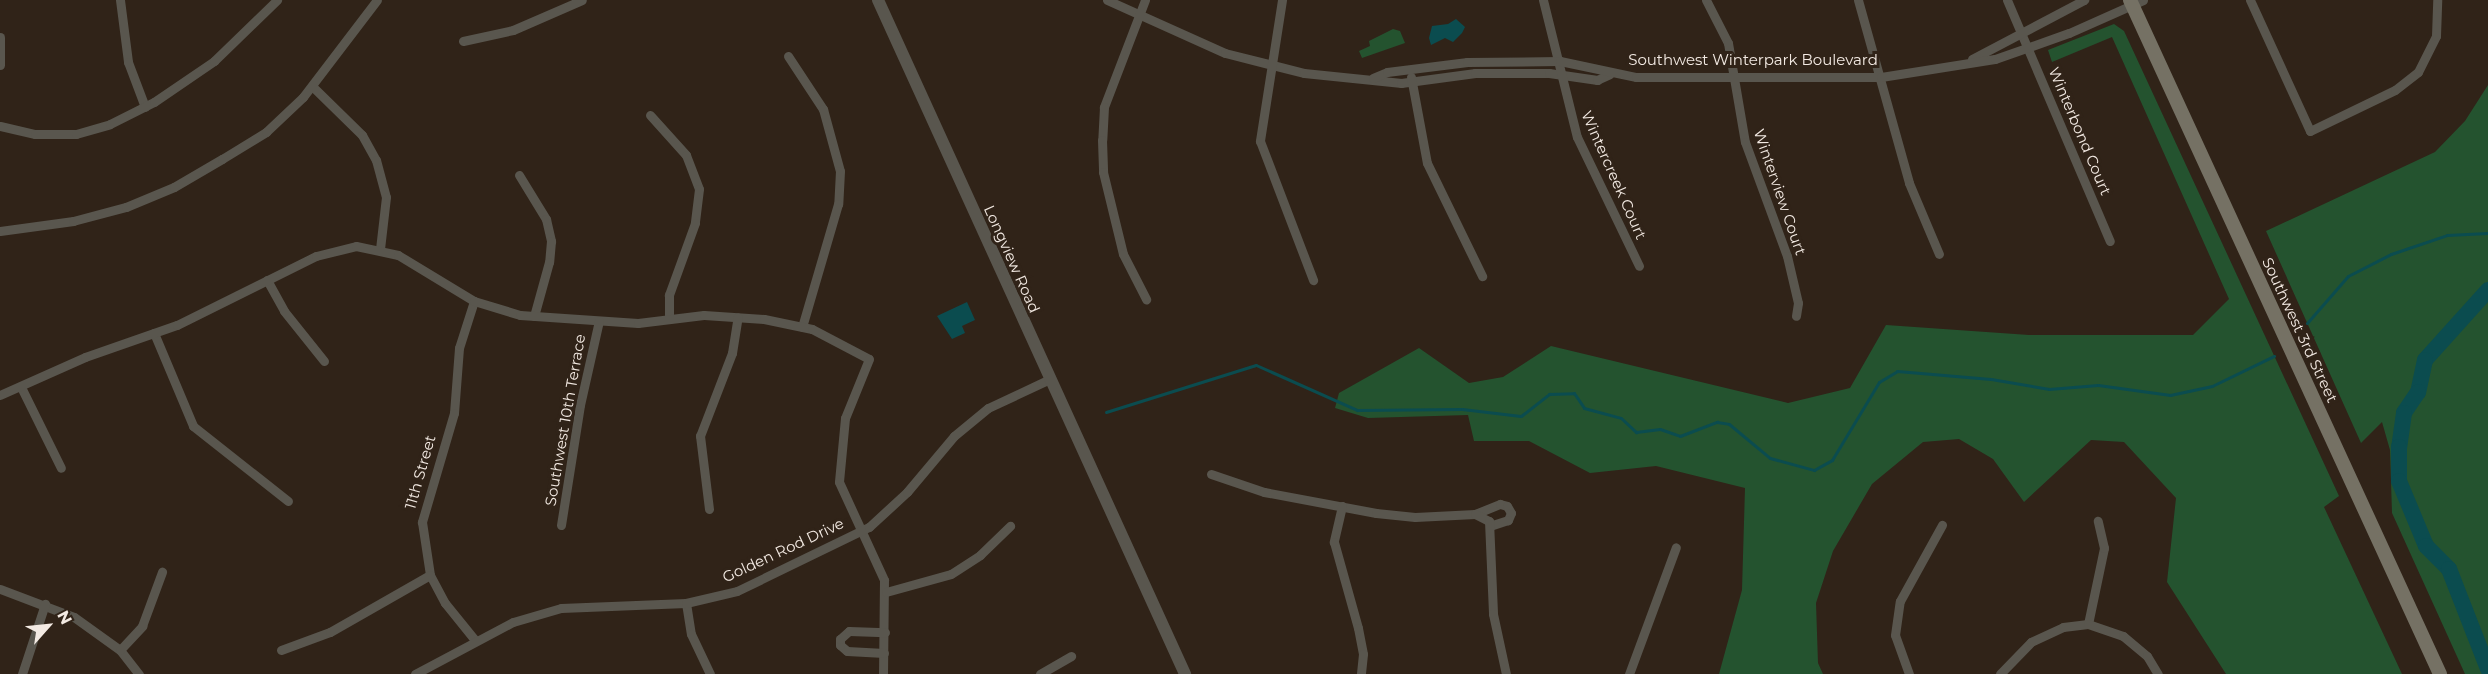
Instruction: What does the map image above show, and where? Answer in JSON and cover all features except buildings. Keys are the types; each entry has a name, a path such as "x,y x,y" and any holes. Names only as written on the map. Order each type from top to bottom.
{"main road":[{"name":"Southwest 3rd Street","path":"2135,1 2440,674"}],"street":[{"path":"120,0 128,63 145,107"},
{"path":"0,126 35,134 76,134 110,124 145,107 214,62 277,0"},
{"path":"0,231 73,221 126,207 174,187 266,132 312,86 377,0"},
{"name":"Southwest Winterpark Boulevard","path":"1107,0 1139,17 1225,53 1271,66 1336,77 1373,78 1387,82 1475,73 1561,75 1597,80 1610,74 1881,77 1995,59 2135,1"},
{"path":"1145,0 1104,106 1102,149 1103,172 1123,254 1146,299"},
{"path":"1282,0 1260,141 1313,280"},
{"name":"Wintercreek Court","path":"1543,0 1560,61 1561,75 1577,137 1639,266"},
{"name":"Winterview Court","path":"1706,0 1724,31 1745,142 1787,256 1798,303 1796,316"},
{"path":"1858,0 1909,183 1939,254"},
{"name":"Winterbond Court","path":"2007,0 2110,241"},
{"name":"Southwest Winterpark Boulevard","path":"1968,62 2084,0"},
{"path":"2250,0 2310,131 2395,90 2418,72 2436,36 2437,0"},
{"path":"463,41 513,30 576,1"},
{"name":"Longview Road","path":"880,1 1185,674"},
{"path":"0,37 0,65"},
{"path":"788,56 823,109 840,171 838,204 802,327"},
{"name":"Southwest Winterpark Boulevard","path":"1373,78 1410,69 1467,62 1560,61 1597,66 1610,74"},
{"path":"1410,69 1427,163 1482,276"},
{"path":"312,86 362,135 376,160 386,197 380,249"},
{"path":"650,115 686,155 699,189 696,223 669,295 669,319"},
{"path":"519,175 546,219 551,241 549,262 534,316"},
{"path":"0,395 85,357 154,333 336,248 380,249 398,255 474,301 534,316 599,321 669,319 704,315 738,317 802,327 869,359 851,399 839,452 839,482 880,566 886,592 883,674"},
{"path":"267,280 284,311 324,362"},
{"name":"11th Street","path":"474,301 459,348 454,414 422,522 430,575 445,603 476,640"},
{"path":"709,509 700,436 732,353 738,317"},
{"name":"Southwest 10th Terrace","path":"561,525 580,405 599,321"},
{"path":"154,333 193,426 288,501"},
{"name":"Golden Rod Drive","path":"415,674 513,622 561,608 686,603 737,591 861,531 907,492 954,436 988,408 1050,379"},
{"path":"21,387 61,468"},
{"path":"1211,474 1264,492 1342,506 1415,517 1475,514 1485,516 1490,526 1491,593 1506,674"},
{"path":"1475,514 1500,504 1507,506 1511,513 1508,520 1490,526"},
{"path":"1342,506 1334,543 1358,628 1363,654 1361,674"},
{"path":"2088,624 2104,549 2098,521"},
{"path":"1909,674 1895,635 1900,601 1942,525"},
{"path":"886,592 951,574 980,555 1010,526"},
{"path":"1629,674 1676,547"},
{"path":"120,650 142,626 162,572"},
{"path":"281,650 330,632 430,575"},
{"path":"0,589 45,604 74,617 120,650 139,674"},
{"path":"686,603 692,634 710,674"},
{"path":"22,674 45,604"},
{"path":"2000,674 2031,642 2063,627 2088,624 2123,636 2147,656 2158,674"},
{"path":"884,653 847,651 840,645 840,639 849,631 885,632"},
{"path":"1040,674 1071,656"}],"green space":[{"path":"2114,24 2124,31 2339,496 2324,507 2402,674 2226,674 2167,582 2176,498 2124,442 2091,440 2024,502 1993,459 1959,439 1923,442 1872,484 1833,551 1816,603 1818,663 1823,674 1719,674 1742,590 1745,488 1656,466 1590,473 1529,441 1474,441 1468,415 1368,418 1335,408 1339,393 1419,348 1469,383 1503,377 1551,346 1788,403 1850,388 1886,325 2029,335 2193,335 2229,299 2112,37 2052,62 2048,50"},
{"path":"1393,29 1400,31 1405,43 1362,58 1359,51 1370,46 1369,41"},
{"path":"2488,85 2488,674 2465,674 2392,513 2390,450 2382,422 2361,443 2266,231 2435,152 2465,121"}],"water":[{"path":"1456,19 1465,27 1462,33 1453,42 1445,38 1431,45 1429,38 1432,26 1448,24"},
{"path":"967,302 975,320 962,326 965,333 952,339 937,316"}],"waterway":[{"path":"2307,323 2348,276 2391,254 2447,235 2488,233"},
{"path":"2488,290 2425,360 2418,392 2404,413 2399,447 2399,481 2426,546 2449,569 2488,669"},
{"path":"1106,412 1256,365 1357,410 1462,409 1521,416 1549,394 1574,393 1584,408 1621,418 1636,432 1660,429 1680,436 1717,422 1729,424 1770,458 1814,470 1832,460 1879,382 1897,371 1991,379 2049,389 2098,385 2170,395 2212,386 2274,356"}]}
